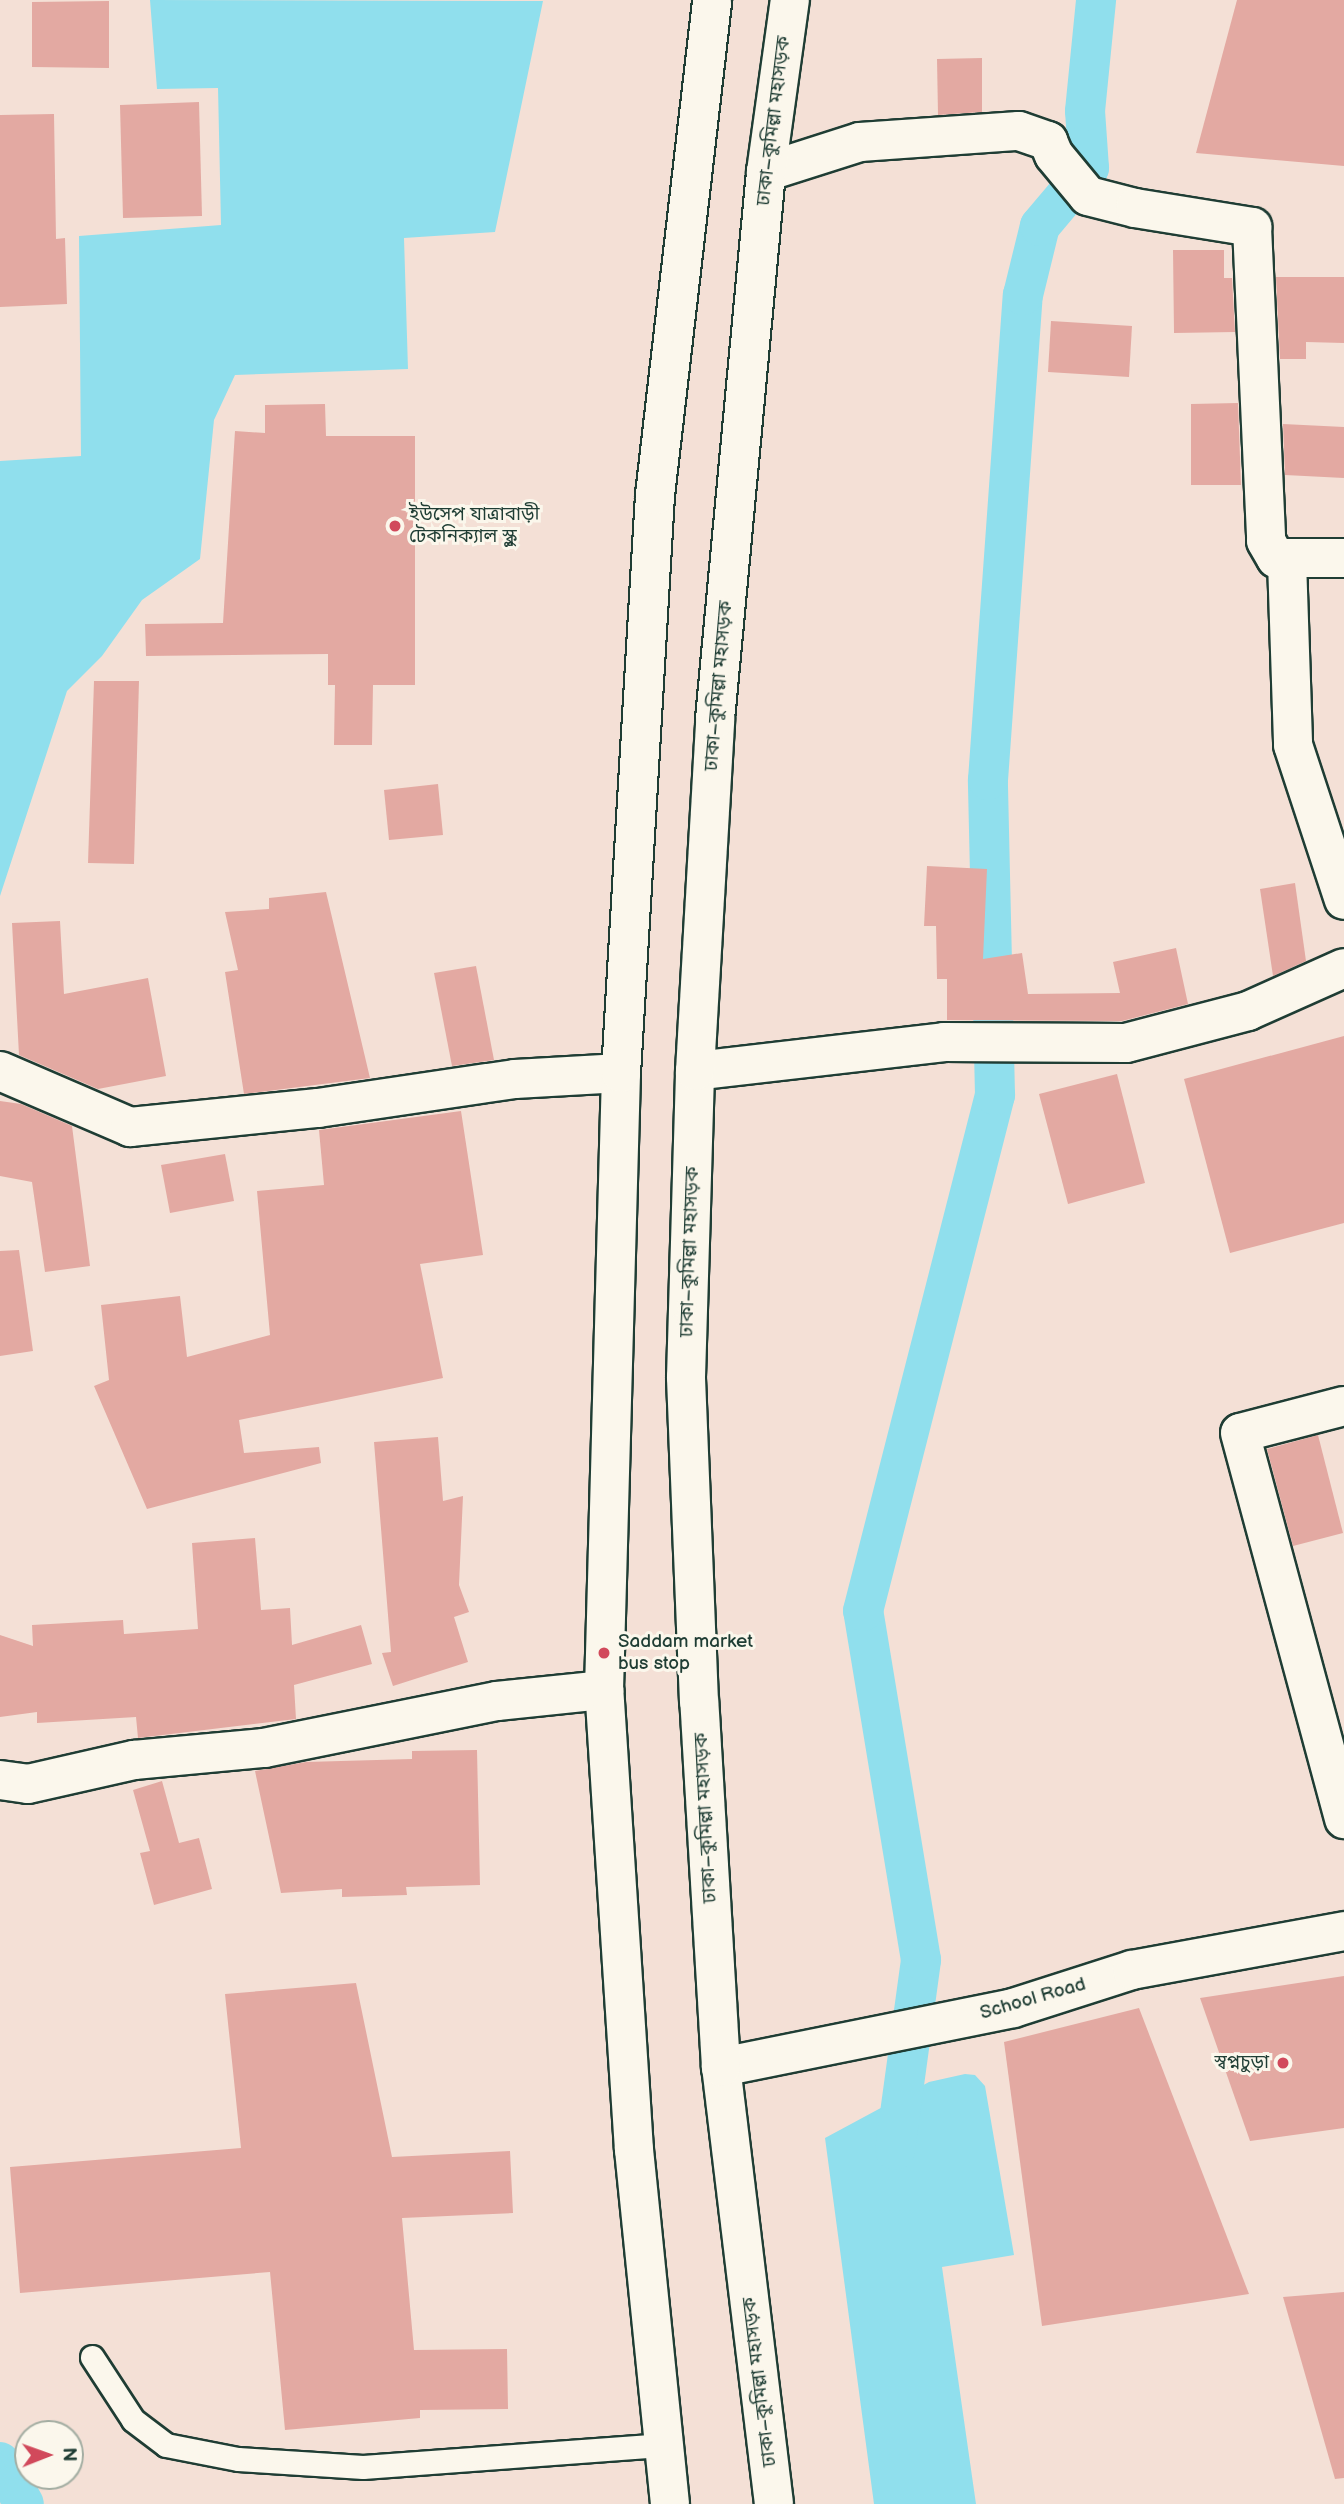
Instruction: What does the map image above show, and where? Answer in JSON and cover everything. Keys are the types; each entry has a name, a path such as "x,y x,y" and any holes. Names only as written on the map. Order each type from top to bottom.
{"main road":[{"path":"670,2504 634,2150 604,1689 621,1073 655,495 712,0"},
{"name":"ঢাকা–কুমিল্লা মহাসড়ক","path":"774,2504 721,2067 699,1702 686,1377 695,1071 715,719 766,172 790,0"},
{"path":"766,172 860,142 1019,131 1048,141 1061,165 1088,196 1135,208 1252,227 1266,541 1276,558 1287,561 1344,558"},
{"path":"1287,561 1293,745 1344,900"},
{"path":"695,1071 944,1042 1126,1043 1248,1011 1344,968"},
{"path":"0,1072 130,1127 318,1108 515,1079 621,1073"},
{"path":"1344,1406 1240,1433 1344,1819"},
{"path":"0,1780 28,1784 134,1760 264,1748 497,1701 604,1689"},
{"name":"School Road","path":"721,2067 1013,2008 1132,1970 1344,1931"}],"lane":[{"path":"92,2357 133,2420 166,2445 238,2459 363,2467 664,2445"}],"water":[{"path":"150,0 543,1 495,232 404,238 408,369 235,375 214,420 200,559 142,600 102,656 67,691 0,896 0,461 81,456 79,236 221,225 218,88 157,89"},
{"path":"965,2074 975,2075 985,2086 1014,2255 942,2267 976,2504 874,2504 825,2138 929,2082"}],"building":[{"path":"1237,0 1344,0 1344,166 1196,153"},
{"path":"109,1 109,68 32,67 32,2"},
{"path":"982,58 982,112 938,115 937,59"},
{"path":"199,102 202,216 123,218 120,105"},
{"path":"54,114 56,239 65,238 67,304 0,307 0,115"},
{"path":"1173,250 1224,250 1224,278 1232,278 1235,332 1174,333"},
{"path":"1276,277 1344,277 1344,343 1306,342 1306,359 1280,359"},
{"path":"1051,321 1132,326 1129,377 1048,372"},
{"path":"1238,403 1241,485 1191,485 1191,404"},
{"path":"325,404 326,436 415,436 415,685 373,685 372,745 334,745 335,685 328,685 328,654 146,656 145,624 223,623 235,431 265,433 265,405"},
{"path":"1283,424 1344,427 1344,478 1285,475"},
{"path":"94,681 139,681 134,864 88,863"},
{"path":"438,784 443,835 389,840 384,790"},
{"path":"927,866 987,869 983,959 1022,953 1028,994 1120,993 1113,962 1176,948 1188,1004 1122,1021 947,1020 947,979 937,979 936,926 924,926"},
{"path":"1295,883 1306,961 1273,976 1260,889"},
{"path":"326,892 370,1078 244,1094 225,972 238,970 225,912 269,909 269,898"},
{"path":"60,921 64,994 148,978 166,1076 98,1089 19,1055 12,923"},
{"path":"476,966 494,1060 452,1066 434,973"},
{"path":"1344,1036 1344,1223 1230,1253 1184,1079"},
{"path":"1117,1074 1145,1183 1068,1204 1039,1094"},
{"path":"0,1101 21,1104 72,1126 90,1266 45,1272 32,1182 0,1176"},
{"path":"461,1111 483,1255 420,1264 443,1378 239,1420 244,1453 319,1447 321,1463 147,1509 94,1386 109,1380 101,1305 180,1296 187,1357 270,1335 257,1191 324,1185 319,1130"},
{"path":"225,1154 234,1201 170,1213 161,1165"},
{"path":"19,1250 33,1351 0,1356 0,1251"},
{"path":"1318,1435 1343,1533 1293,1546 1267,1449"},
{"path":"438,1437 443,1501 463,1496 459,1585 469,1612 454,1617 468,1662 393,1686 382,1653 391,1652 374,1442"},
{"path":"255,1538 261,1610 290,1608 292,1645 361,1625 372,1664 294,1685 296,1719 138,1738 136,1717 37,1723 37,1712 0,1717 0,1635 33,1646 32,1625 123,1620 124,1634 198,1629 192,1543"},
{"path":"477,1750 480,1885 406,1887 407,1895 342,1897 342,1889 281,1893 255,1771 306,1762 412,1759 412,1751"},
{"path":"162,1781 179,1843 199,1838 212,1889 154,1905 140,1853 150,1851 133,1790"},
{"name":"স্বপ্নচুড়া","path":"1344,1976 1344,2128 1250,2141 1200,1998"},
{"path":"356,1983 392,2157 510,2151 513,2213 402,2218 414,2350 507,2349 508,2409 420,2410 420,2418 285,2430 270,2272 20,2293 10,2167 241,2148 225,1994"},
{"path":"1139,2008 1249,2294 1042,2326 1004,2042"},
{"path":"1344,2292 1344,2478 1335,2479 1283,2297"}],"waterway":[{"path":"895,2150 921,1960 863,1611 995,1095 988,780 1023,295 1040,226 1089,168 1085,111 1096,0"},
{"path":"0,2462 24,2504"}],"place":[{"name":"ইউসেপ যাত্রাবাড়ী টেকনিক্যাল স্কুল","path":"395,526"},
{"name":"Saddam market bus stop","path":"604,1653"},
{"name":"স্বপ্নচুড়া","path":"1283,2063"}]}
